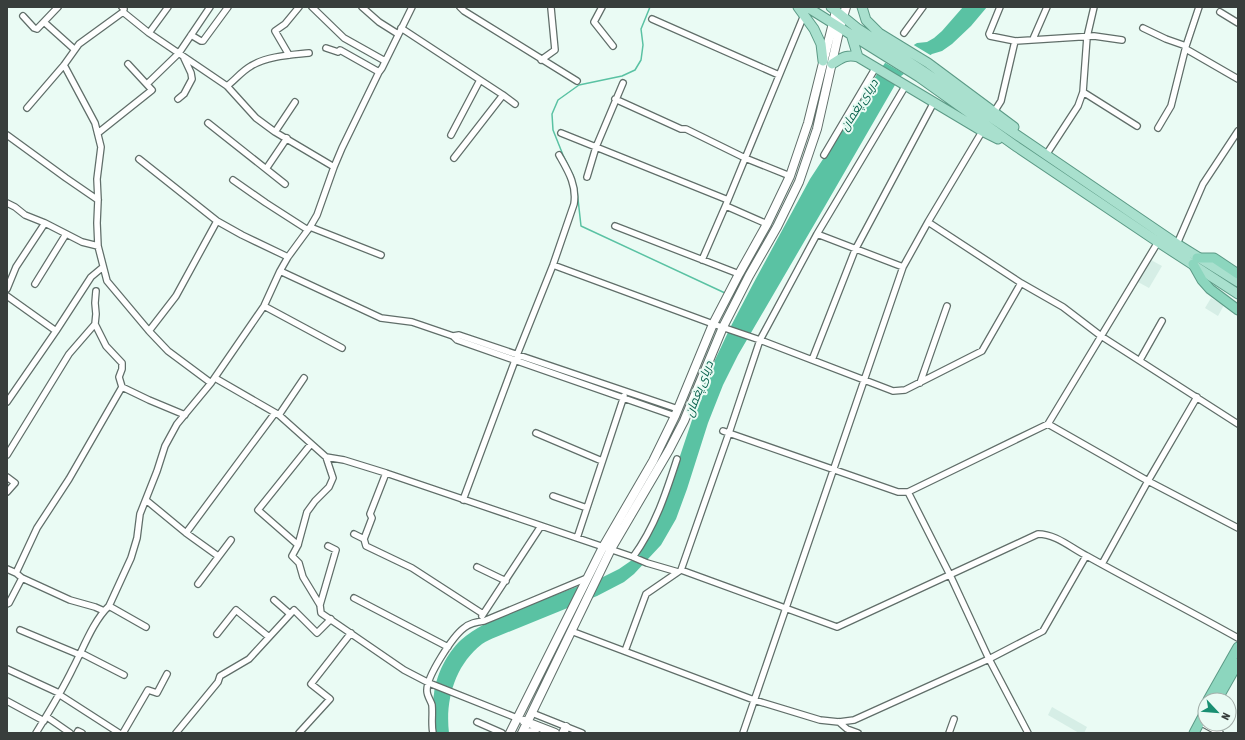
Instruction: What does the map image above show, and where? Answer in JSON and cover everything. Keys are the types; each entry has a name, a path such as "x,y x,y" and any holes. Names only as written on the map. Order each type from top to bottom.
{"highway":[{"path":"1238,274 1214,258 1195,261 1202,280 1210,289 1238,310"},
{"path":"1213,692 1238,647"},
{"path":"1222,692 1238,663"}],"main road":[{"path":"798,7 836,25 851,34 928,63 988,122 1017,147 1176,244 1220,282 1238,294"},
{"path":"837,11 846,7"},
{"path":"862,7 866,20 879,33 891,50"},
{"path":"510,733 603,547 653,461 676,412 713,324 767,224 790,176 828,63 821,44 805,11"},
{"path":"522,733 611,549 669,450 684,421 723,327 749,276 777,227 799,182 817,129 836,25 837,11"},
{"path":"837,11 857,28 891,50 921,74 988,122 1046,155 1088,190 1158,242 1195,261 1226,274 1238,282"},
{"path":"851,34 858,57"},
{"path":"828,63 844,56 851,55 858,57 934,102 988,122"},
{"path":"517,718 555,733"},
{"path":"526,733 535,733"}],"street":[{"path":"23,16 34,28 37,29 58,7"},
{"path":"149,33 168,7"},
{"path":"147,84 181,54 191,34 210,7"},
{"path":"191,34 203,41 228,7"},
{"path":"289,55 275,31 285,24 299,7"},
{"path":"312,7 344,38 385,61"},
{"path":"362,7 379,22 398,34"},
{"path":"36,733 60,695 96,624 109,606 132,558 137,538 140,514 165,446 177,424 211,384 264,306 288,257 309,229 317,215 334,167 412,7"},
{"path":"602,7 594,22 613,46"},
{"path":"904,33 923,7"},
{"path":"1000,7 989,36 1015,41 1094,36 1122,40"},
{"path":"1033,39 1047,7"},
{"path":"1046,155 1078,106 1082,92 1087,37 1094,7"},
{"path":"1158,128 1171,106 1186,47 1199,7"},
{"path":"464,8 541,60 577,81"},
{"path":"541,60 555,50 551,8"},
{"path":"28,108 64,65 74,49 124,9 149,33 228,86 256,118 275,132 334,167"},
{"path":"702,260 727,203 805,11"},
{"path":"1220,12 1238,23"},
{"path":"652,19 779,75"},
{"path":"44,22 74,49"},
{"path":"401,28 504,95 515,104"},
{"path":"1144,28 1186,47 1238,79"},
{"path":"743,733 903,267 928,222 1001,101 1015,41"},
{"path":"326,48 338,52 340,50 379,72"},
{"path":"228,86 251,66 270,59 309,53"},
{"path":"178,99 184,94 192,79 188,64 181,54"},
{"path":"98,133 152,90 128,64"},
{"path":"64,65 78,88 95,123 101,147 97,179 98,246 107,281 168,351 211,384"},
{"path":"824,155 877,68"},
{"path":"451,135 480,80"},
{"path":"587,177 596,147 623,83"},
{"path":"625,651 646,594 680,571 726,432 760,340 817,234 903,84"},
{"path":"1082,92 1137,126"},
{"path":"454,158 504,95"},
{"path":"616,99 681,129 686,129 745,158 790,176"},
{"path":"275,132 295,102"},
{"path":"812,360 855,250 934,102"},
{"path":"208,123 285,184"},
{"path":"1176,244 1202,184 1238,131"},
{"path":"561,133 727,203 767,224"},
{"path":"7,135 98,200"},
{"path":"266,169 287,138"},
{"path":"463,500 517,355 553,265 574,204 575,195 571,176 559,155"},
{"path":"139,159 217,221 288,257"},
{"path":"233,180 266,203 309,229 381,255"},
{"path":"7,203 25,215 45,223 82,242 98,246"},
{"path":"149,331 176,296 217,221"},
{"path":"928,222 1021,284 1063,307 1102,336 1238,424"},
{"path":"7,285 16,268 45,223"},
{"path":"616,226 739,274"},
{"path":"35,284 66,234"},
{"path":"817,234 855,250 903,267"},
{"path":"726,432 834,471 898,492 908,492 1048,424 1158,242"},
{"path":"553,265 760,340 893,391 905,390 982,351 1021,284"},
{"path":"7,402 91,277 103,267"},
{"path":"280,271 381,318 412,322 515,361 623,398 676,412"},
{"path":"96,291 94,303 96,314 95,324 106,346 122,363 122,369 119,377 122,386 148,400 185,415"},
{"path":"7,296 56,331"},
{"path":"264,306 342,348"},
{"path":"920,383 947,306"},
{"path":"1140,360 1162,321"},
{"path":"7,454 69,354 95,324"},
{"path":"452,336 459,335 626,391 676,412"},
{"path":"215,378 277,414 326,457 333,478 329,487 315,501 307,512 298,545 292,556 299,563 303,577 320,605"},
{"path":"186,533 304,378"},
{"path":"16,573 38,528 122,386"},
{"path":"577,538 626,391"},
{"path":"1102,564 1197,397"},
{"path":"1048,424 1148,481 1238,528"},
{"path":"536,433 602,461"},
{"path":"298,545 258,510 311,444"},
{"path":"326,457 344,460 386,473 611,549 647,563 680,571 837,627 1038,534 1045,534 1054,537 1086,556 1238,638"},
{"path":"634,557 659,511 677,459"},
{"path":"386,473 370,514 372,518 364,539 366,546 412,568 484,614"},
{"path":"7,477 15,482 7,492"},
{"path":"908,492 950,575 989,658 1028,733"},
{"path":"553,496 587,508"},
{"path":"146,500 186,533 218,556"},
{"path":"478,622 541,526"},
{"path":"354,534 364,539"},
{"path":"198,584 231,540"},
{"path":"328,546 336,550 320,605 321,613 404,670 432,684 517,718"},
{"path":"571,631 754,700 820,720 839,722 854,720 989,658 1043,631 1086,556"},
{"path":"477,567 506,581"},
{"path":"7,569 16,573 22,578 70,600 104,611"},
{"path":"7,604 9,603 22,578"},
{"path":"434,733 432,725 432,704 426,692 432,684 439,660 462,629 470,623 484,621 587,578"},
{"path":"354,598 448,647"},
{"path":"274,600 290,614"},
{"path":"109,606 146,627"},
{"path":"217,634 236,610 269,637"},
{"path":"176,733 218,682 220,676 244,662 294,610 317,632 331,619"},
{"path":"20,630 80,654 124,675"},
{"path":"299,733 330,699 311,684 351,633"},
{"path":"7,669 59,693 120,733"},
{"path":"123,733 148,690 157,693 167,674"},
{"path":"7,700 56,723 70,733"},
{"path":"532,713 564,730 582,733"},
{"path":"949,733 954,719"},
{"path":"477,722 502,733"},
{"path":"839,722 847,729 858,733"},
{"path":"77,733 78,731 82,733"}],"shaded area":[{"path":"1151,260 1162,266 1149,288 1138,282"},
{"path":"1211,298 1224,305 1218,316 1205,308"},
{"path":"1052,707 1087,727 1084,733 1079,733 1048,715"}],"water":[{"name":"دریای پغمان","path":"963,7 987,7 971,26 952,44 942,51 932,54 901,76 738,355 723,385 708,423 676,519 661,545 634,574 624,582 597,596 482,644 465,662 454,684 449,708 449,733 436,733 433,724 432,708 437,679 451,651 461,640 473,631 502,616 603,577 619,569 635,558 661,513 705,381 731,326 810,179 885,63 917,43 927,42 934,38"}],"pier":[{"path":"912,44 932,56 931,58 906,75 884,62"}],"waterway":[{"path":"650,7 641,29 643,45 641,60 635,70 622,76 579,85 558,100 552,114 553,130 573,175 577,190 581,226 725,293"}]}
